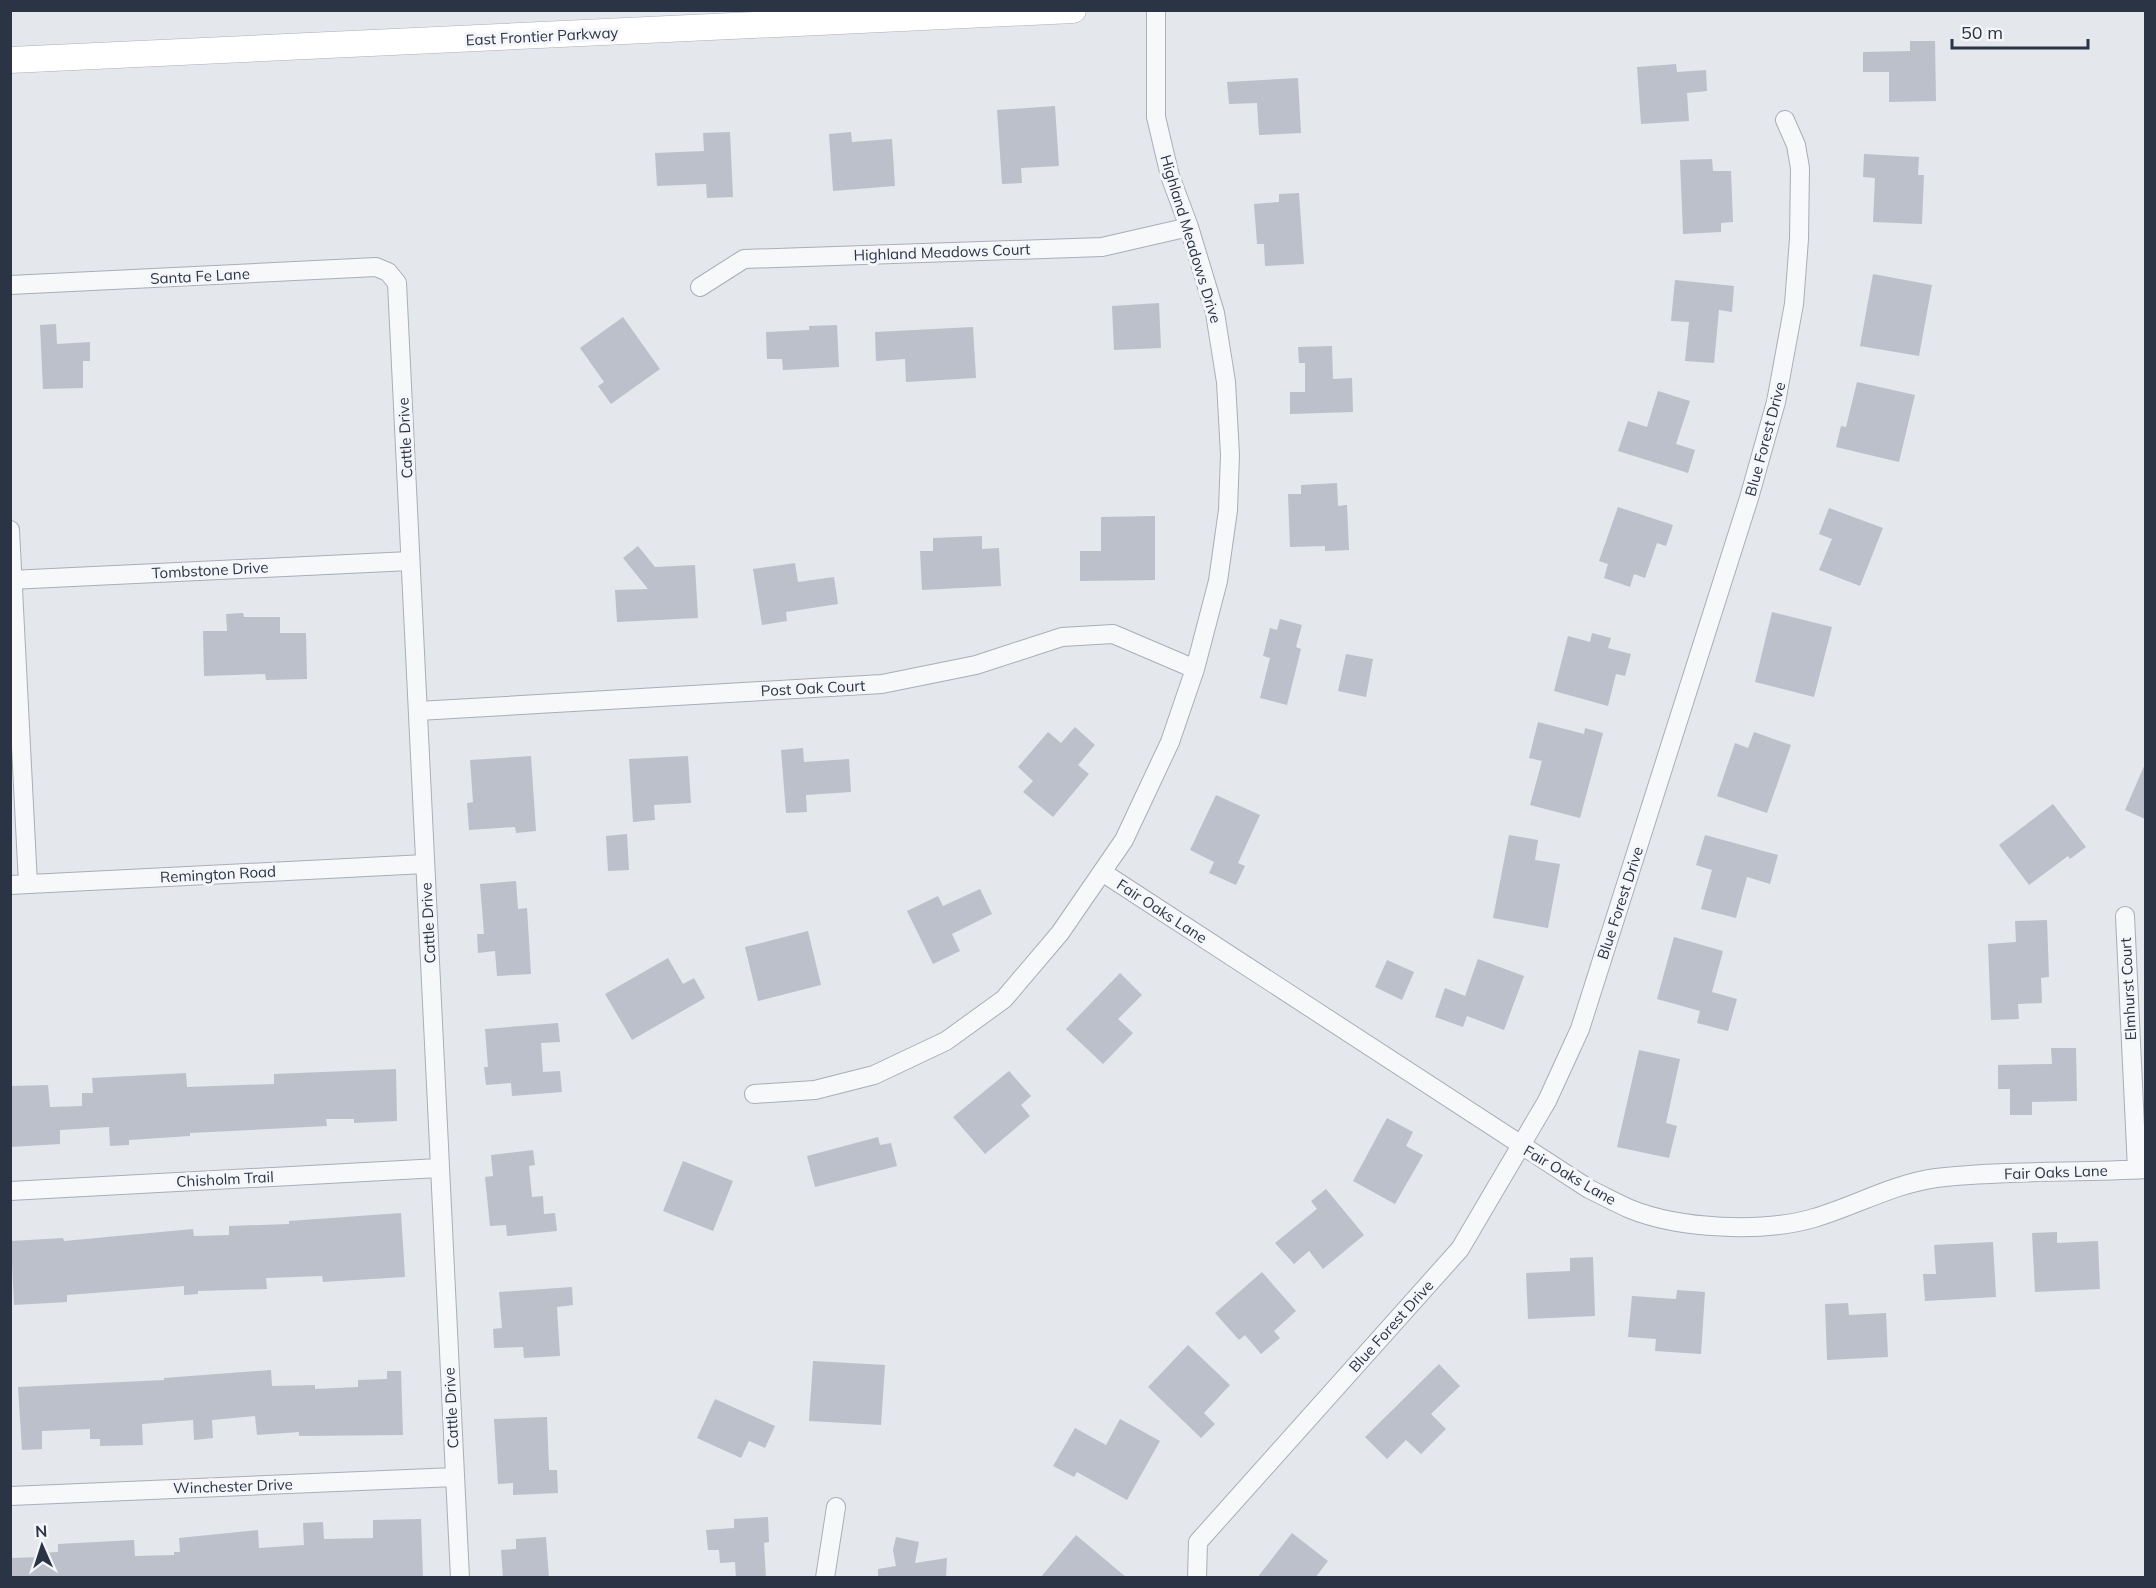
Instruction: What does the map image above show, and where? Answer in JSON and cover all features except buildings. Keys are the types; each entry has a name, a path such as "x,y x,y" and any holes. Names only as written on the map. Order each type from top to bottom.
{"street":[{"name":"East Frontier Parkway","path":"10,60 1072,10"},
{"name":"Highland Meadows Drive","path":"754,1094 815,1090 874,1075 946,1041 1004,999 1060,933 1102,872 1137,817 1156,776 1195,669 1218,581 1228,510 1230,455 1221,344 1206,280 1170,176 1156,117 1156,10"},
{"name":"Blue Forest Drive","path":"1197,1578 1198,1542 1460,1249 1547,1101 1580,1029 1749,498 1776,402 1794,304 1799,239 1800,168 1796,145 1785,120"},
{"name":"Highland Meadows Court","path":"700,287 744,259 1102,247 1189,226"},
{"name":"Santa Fe Lane","path":"10,285 376,267 388,272"},
{"name":"Cattle Drive","path":"388,272 397,283 460,1578"},
{"path":"10,530 19,884"},
{"name":"Tombstone Drive","path":"12,580 410,561"},
{"name":"Post Oak Court","path":"417,711 882,684 976,665 1062,637 1113,634 1195,669"},
{"name":"Remington Road","path":"19,884 425,864"},
{"name":"Fair Oaks Lane","path":"1102,872 1589,1188 1631,1209 1664,1219 1732,1226 1777,1225 1812,1219 1895,1188 1934,1179 2141,1169"},
{"name":"Elmhurst Court","path":"2125,915 2141,1169"},
{"name":"Chisholm Trail","path":"10,1191 439,1168"},
{"name":"Winchester Drive","path":"10,1496 455,1477"},
{"path":"825,1578 836,1507"}]}
